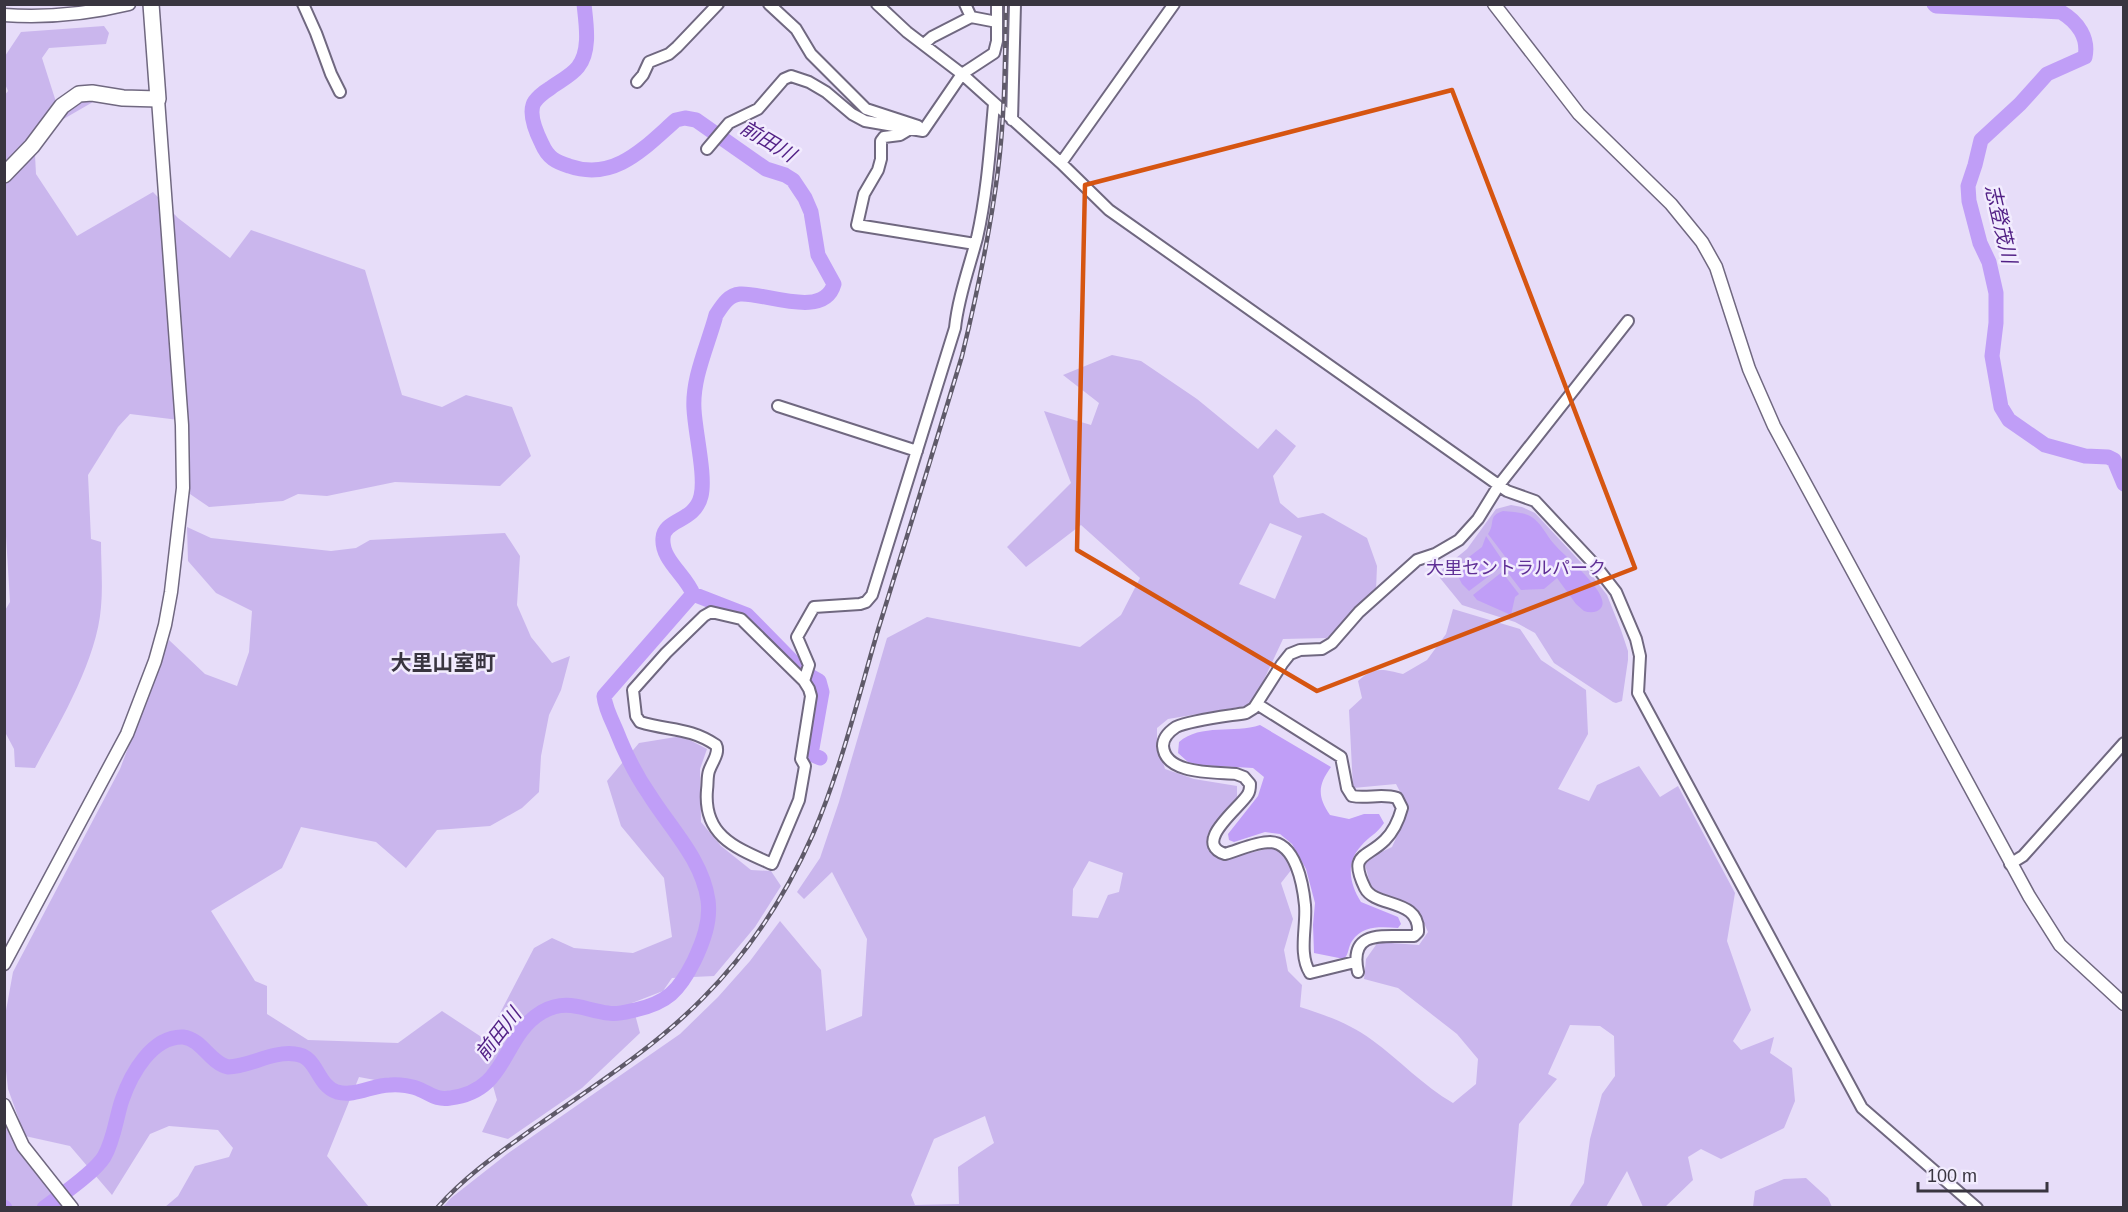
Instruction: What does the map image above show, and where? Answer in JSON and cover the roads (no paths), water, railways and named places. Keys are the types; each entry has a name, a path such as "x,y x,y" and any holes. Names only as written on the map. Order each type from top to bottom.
{"main road":[{"path":"4,175 32,146 62,106 79,94 92,93 123,98 158,99 150,4"}],"street":[{"path":"4,15 67,16 104,11 129,4"},
{"path":"303,4 340,92"},
{"path":"637,82 649,62 669,54 718,4"},
{"path":"769,4 796,29 811,54 866,109 925,128"},
{"path":"877,4 907,32 962,74 1061,163 1109,210 1507,492 1535,501 1595,565 1616,592 1636,639 1640,656 1638,693 1862,1108 1977,1208"},
{"path":"965,4 971,17"},
{"path":"710,146 729,123 758,109 784,78 791,76 809,82 826,92 852,114 865,121 923,131 962,74 994,53 997,4"},
{"path":"1012,120 1016,4"},
{"path":"1061,163 1174,4"},
{"path":"1494,4 1579,114 1671,204 1702,242 1716,267 1749,369 1774,426 2010,864 2060,945 2124,1004"},
{"path":"924,44 932,37 971,17 997,22"},
{"path":"4,964 127,734 154,661 165,625 171,592 183,488 182,425 158,99"},
{"path":"806,677 741,620 711,612 666,653 633,690 636,718 640,723 684,730 703,736 716,745 718,750 708,772 706,796 712,825 726,841 772,864 799,800 805,766 801,759 811,696 806,677 809,665 797,637 814,607 860,604 866,602 872,595 956,328 957,309 975,244 989,162 994,104"},
{"path":"910,129 900,135 884,137 881,141 881,159 878,170 864,194 857,225 975,244"},
{"path":"1257,704 1341,757 1347,788 1352,796 1363,798 1386,795 1397,798 1402,808 1399,819 1385,840 1361,856 1358,865 1366,891 1376,898 1406,909 1415,918 1418,932 1414,936 1371,937 1362,943 1357,951 1357,967 1310,973 1306,967 1305,905 1294,858 1287,849 1277,843 1269,842 1226,854 1218,851 1214,845 1214,836 1249,793 1250,784 1244,777 1182,768 1166,755 1163,745 1165,738 1178,727 1246,713 1254,708 1290,654 1300,650 1322,649 1332,643 1359,612 1417,560 1435,554 1459,540 1478,519 1499,485 1628,321"},
{"path":"778,406 917,451"},
{"path":"2010,864 2024,856 2124,743"},
{"path":"4,1106 23,1146 72,1208"}],"waterway":[{"name":"前田川","path":"44,1208 85,1177 104,1157 113,1136 122,1100 137,1068 152,1050 172,1038 183,1037 196,1042 216,1061 228,1067 278,1055 303,1056 313,1065 325,1083 337,1092 350,1093 398,1085 414,1087 438,1098 450,1098 469,1093 484,1085 529,1022 542,1012 568,1005 618,1013 656,1004 677,988 697,954 706,931 709,908 705,885 692,857 635,771 608,713 604,696 693,594 666,553 663,538 669,527 693,511 701,496 702,477 694,397 695,385 716,315 732,296 751,294 792,302 806,302 828,295 834,284 818,255 811,212 793,180 766,169 696,120 685,118 676,120 641,151 615,166 586,170 556,161 550,156 544,149 534,125 533,105 542,94 575,70 582,60 587,37 584,4"},
{"name":"志登茂川","path":"1934,4 1936,6 2061,12 2077,26 2084,37 2085,57 2047,74 2020,104 1981,140 1968,186 1969,201 1980,243 1989,262 1996,293 1996,323 1992,356 2001,407 2009,420 2045,445 2085,456 2108,457 2114,460 2124,484"},
{"name":"前田川","path":"693,594 747,615 803,672 819,681 822,692 811,754 820,758"}],"railway":[{"path":"437,1208 485,1164 624,1065 665,1033 703,998 736,961 766,921 791,879 813,834 841,759 962,356 973,310 998,170 1005,67 1006,4"}],"district":[{"name":"大里山室町","path":"443,662"}],"park label":[{"name":"大里セントラルパーク","path":"1516,568"}]}
